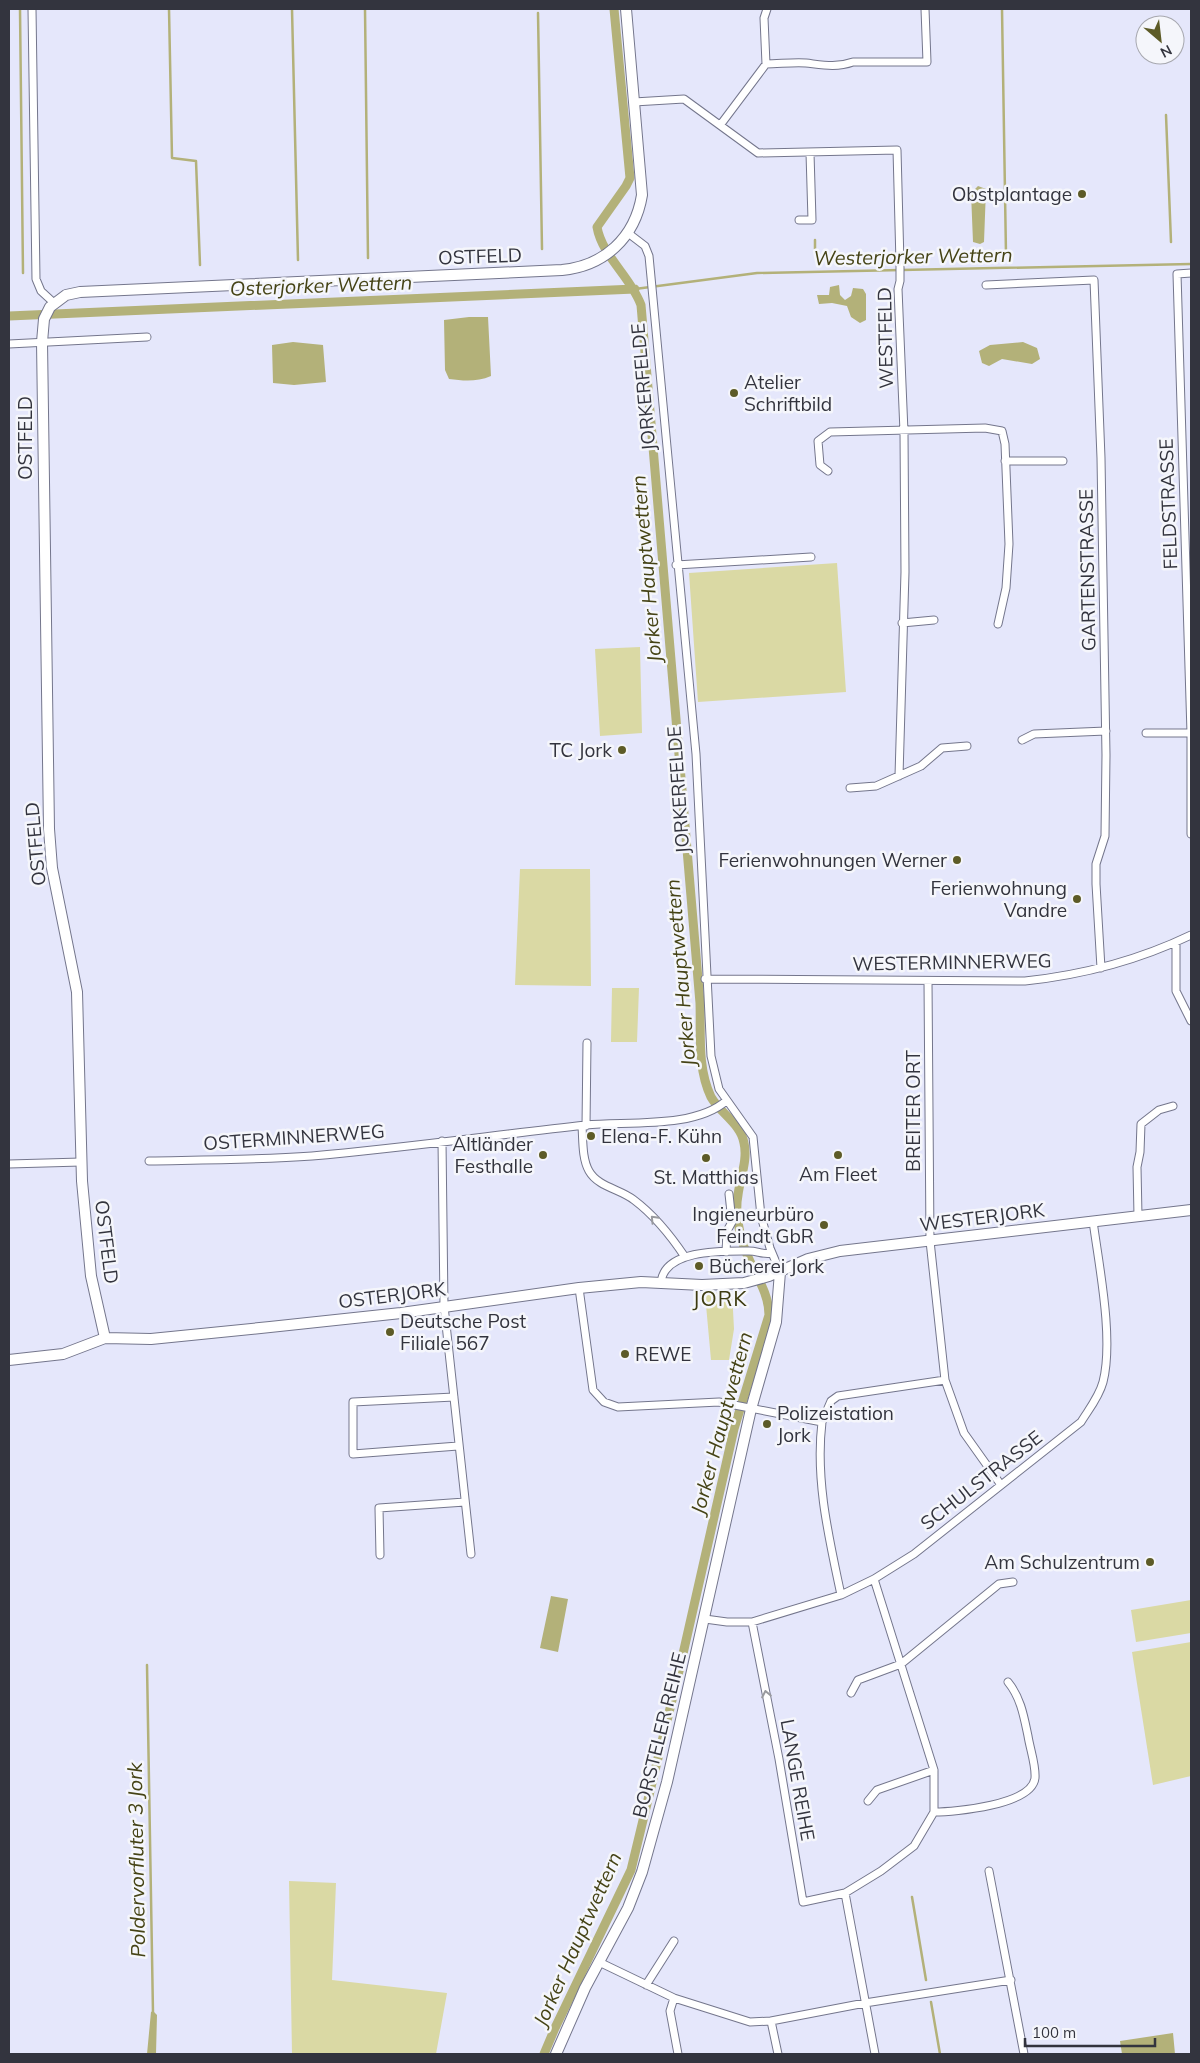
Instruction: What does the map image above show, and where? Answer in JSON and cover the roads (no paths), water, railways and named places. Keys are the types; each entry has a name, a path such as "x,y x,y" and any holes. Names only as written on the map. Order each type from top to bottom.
{"street":[{"path":"32,9 36,278 41,291 52,305"},
{"path":"626,9 642,195 638,212 628,233"},
{"path":"721,124 766,64 764,18 767,9"},
{"path":"766,64 808,63 815,66 842,66 853,62 927,62 925,9"},
{"name":"WESTFELD","path":"634,102 684,99 721,124 758,153 897,150 900,263 898,289 904,432 905,572 899,776"},
{"path":"799,220 812,220 810,153"},
{"name":"OSTFELD","path":"105,1338 89,1261 81,1162 77,992 52,868 49,829 42,342 44,322 52,305 70,293 96,290 562,270 587,266 616,247 628,233"},
{"name":"JORKERFELDE","path":"628,233 645,246 648,252 676,565 696,754 705,979 711,1056 714,1076 725,1102"},
{"name":"FELDSTRASSE","path":"1191,273 1177,274 1188,534 1191,834"},
{"name":"GARTENSTRASSE","path":"986,285 1094,280 1101,468 1106,731 1105,836 1096,864 1101,968"},
{"path":"9,344 147,337"},
{"path":"828,472 820,465 818,440 830,432 904,432 985,428 1002,431 1009,544 1006,588 998,624"},
{"path":"1005,461 1063,460"},
{"path":"676,565 811,557"},
{"path":"902,623 934,620"},
{"path":"1022,740 1034,734 1106,731"},
{"path":"1146,733 1191,733"},
{"path":"850,788 876,786 921,766 942,748 967,746"},
{"name":"WESTERMINNERWEG","path":"705,979 1025,981 1066,976 1101,968 1176,943 1191,935"},
{"path":"1176,943 1176,991 1191,1021"},
{"name":"BREITER ORT","path":"928,981 930,1241 945,1380 964,1433 1001,1485"},
{"path":"587,1043 584,1126 586,1164 590,1173 596,1180 634,1199 673,1239 685,1257"},
{"path":"725,1102 745,1122 753,1137 761,1216 780,1272"},
{"name":"OSTERMINNERWEG","path":"149,1162 249,1160 313,1156 584,1126 664,1122 714,1108 725,1102"},
{"path":"1138,1216 1137,1167 1140,1152 1141,1124 1159,1110 1174,1106"},
{"path":"442,1141 444,1306 471,1554"},
{"path":"9,1164 81,1162"},
{"path":"726,1252 727,1231 732,1222 730,1194"},
{"name":"WESTERJORK","path":"780,1272 820,1255 1191,1210"},
{"name":"SCHULSTRASSE","path":"705,1619 727,1622 752,1622 841,1595 874,1579 914,1554 1081,1422 1099,1394 1108,1346 1094,1221"},
{"path":"662,1282 662,1272 667,1265 685,1257 703,1253 746,1251 764,1254 772,1253"},
{"name":"OSTERJORK","path":"9,1360 63,1354 105,1338 150,1339 400,1313 579,1288 662,1282 702,1285 758,1280 780,1272"},
{"name":"BORSTELER REIHE","path":"556,2054 599,1962 628,1908 642,1872 667,1782 705,1619 748,1408 776,1322 780,1272"},
{"path":"579,1288 593,1390 604,1402 618,1407 712,1402 822,1422"},
{"path":"841,1595 823,1507 820,1437 822,1422 831,1401 838,1396 945,1380"},
{"path":"454,1398 353,1402 353,1454 458,1446"},
{"path":"380,1554 379,1508 465,1502"},
{"path":"874,1579 934,1770 934,1812 955,1812 984,1807 1030,1789 1035,1779 1034,1765 1018,1693 1008,1682"},
{"path":"852,1693 858,1680 901,1664 999,1584 1013,1582"},
{"name":"LANGE REIHE","path":"752,1622 779,1759 803,1902 845,1893 882,1872 914,1846 934,1812"},
{"path":"868,1801 877,1790 934,1770"},
{"path":"989,1871 1024,2054"},
{"path":"845,1893 875,2054"},
{"path":"646,1984 674,1941"},
{"path":"599,1962 674,1998 750,2022 772,2021 817,2011 1011,1980"},
{"path":"674,1998 670,2011 678,2054"},
{"path":"772,2021 778,2054"}],"waterway":[{"path":"20,9 23,273"},
{"path":"169,9 172,158 196,161 200,265"},
{"path":"292,9 298,260"},
{"path":"365,9 368,258"},
{"name":"Jorker Hauptwettern","path":"544,2054 631,1870 680,1667 734,1429 769,1315 766,1296 745,1250 738,1224 737,1201 744,1162 744,1143 735,1124 711,1097 702,1062 700,1003 641,305 631,285 610,257 600,238 597,227 630,178 614,9"},
{"path":"1002,9 1006,255"},
{"path":"538,13 542,249"},
{"path":"1166,115 1171,242"},
{"path":"815,240 815,249"},
{"name":"Westerjorker Wettern","path":"635,289 757,273 1191,264"},
{"name":"Osterjorker Wettern","path":"9,316 635,289"},
{"name":"Poldervorfluter 3 Jork","path":"147,1665 153,2013"},
{"path":"912,1897 926,1980"},
{"path":"931,2002 940,2054"}],"place":[{"name":"Obstplantage","path":"1082,194"},
{"name":"Atelier Schriftbild","path":"734,393"},
{"name":"TC Jork","path":"622,750"},
{"name":"Ferienwohnungen Werner","path":"957,860"},
{"name":"Ferienwohnung Vandre","path":"1077,899"},
{"name":"Elena-F. Kühn","path":"591,1136"},
{"name":"Altländer Festhalle","path":"543,1155"},
{"name":"Am Fleet","path":"838,1155"},
{"name":"St. Matthias","path":"706,1158"},
{"name":"Ingieneurbüro Feindt GbR","path":"824,1225"},
{"name":"Bücherei Jork","path":"699,1266"},
{"name":"Deutsche Post Filiale 567","path":"390,1332"},
{"name":"REWE","path":"625,1354"},
{"name":"Polizeistation Jork","path":"767,1424"},
{"name":"Am Schulzentrum","path":"1150,1562"}],"district":[{"name":"JORK","path":"720,1298"}]}
